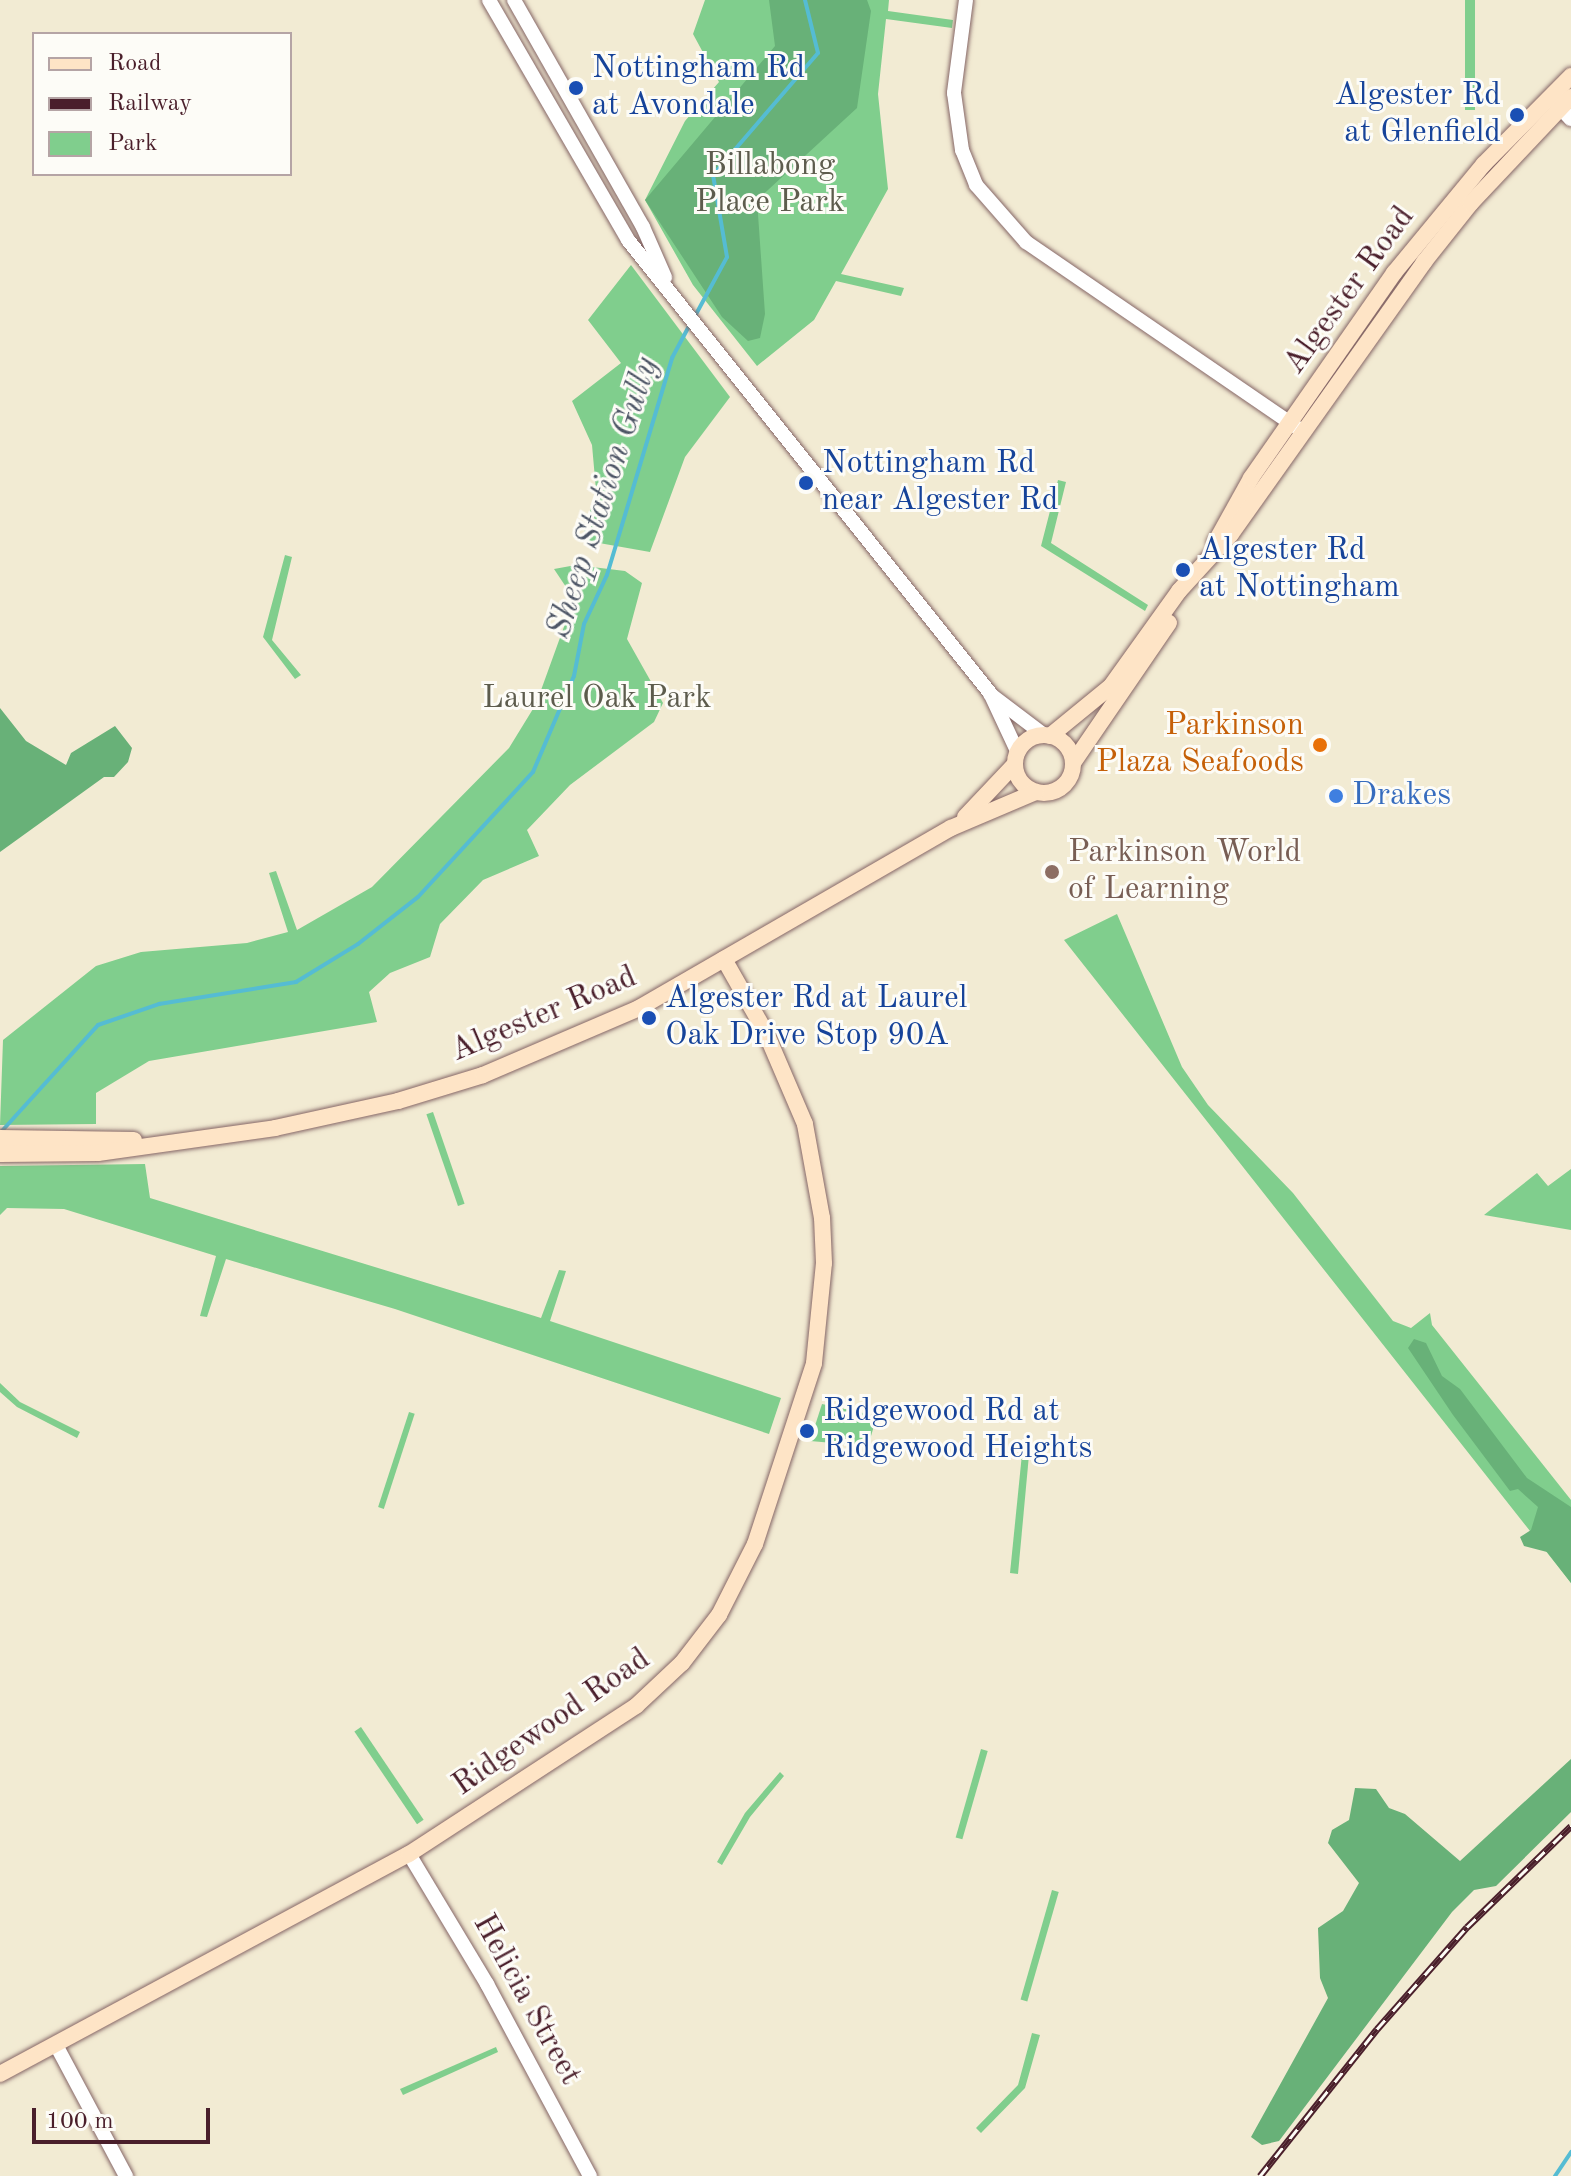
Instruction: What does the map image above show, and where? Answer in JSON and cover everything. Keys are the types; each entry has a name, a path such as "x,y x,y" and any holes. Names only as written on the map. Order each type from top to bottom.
{"main road":[{"name":"Algester Road","path":"1047,736 1096,703 1193,580 1296,427 1461,215 1563,105 1571,76"},
{"name":"Algester Road","path":"1073,763 1142,665 1193,580"},
{"path":"1047,736 1066,746 1073,763 1061,787 1036,792 1021,781 1016,758 1028,740 1047,736"},
{"name":"Algester Road","path":"951,828 1016,758"},
{"name":"Algester Road","path":"7,1155 98,1153 332,1117 483,1075 605,1024 951,828 1036,792"},
{"name":"Ridgewood Road","path":"0,2074 409,1854 622,1716 668,1677 719,1615 763,1520 814,1363 822,1311 822,1218 805,1124 766,1033 724,959"},
{"name":"Algester Road","path":"0,1138 169,1142"}],"street":[{"path":"489,0 628,240 990,693 1047,736"},
{"path":"514,0 643,227 672,292"},
{"path":"966,0 954,93 962,150 976,185 1026,242 1296,427"},
{"path":"990,693 1016,758"},
{"name":"Helicia Street","path":"409,1854 487,1984 590,2176"},
{"path":"56,2045 126,2176"}],"green space":[{"name":"Billabong Place Park","path":"705,0 889,0 888,11 953,20 952,28 886,19 878,94 888,189 841,274 904,288 901,296 836,281 814,320 757,366 693,285 645,200 685,121 719,82 693,34"},
{"path":"769,0 867,0 871,11 857,108 757,200 765,314 760,338 748,341 722,317 645,200 775,46"},
{"path":"1465,0 1475,0 1475,110 1465,110"},
{"path":"631,265 730,397 685,457 650,552 582,540 596,490 592,445 572,401 621,363 588,320"},
{"path":"1058,480 1066,482 1051,543 1148,605 1145,611 1041,546"},
{"path":"285,555 292,557 272,640 301,675 295,679 263,637"},
{"name":"Laurel Oak Park","path":"576,565 625,571 642,583 627,639 663,703 654,722 570,785 527,830 539,856 483,880 440,924 430,957 390,973 369,992 377,1022 149,1061 96,1093 96,1124 0,1125 3,1040 96,966 141,952 247,943 288,932 269,873 276,871 297,930 372,887 509,748 536,704 574,599 554,569"},
{"path":"0,708 26,741 66,765 71,753 115,726 132,748 128,762 114,777 104,777 0,852"},
{"path":"1117,914 1182,1067 1208,1105 1293,1193 1393,1321 1411,1328 1430,1313 1432,1325 1571,1500 1571,1583 1064,940"},
{"path":"433,1112 465,1204 458,1206 426,1114"},
{"path":"145,1164 150,1198 541,1318 559,1270 566,1271 550,1321 781,1398 769,1434 395,1309 226,1259 207,1317 200,1316 216,1256 64,1209 7,1208 0,1215 0,1166"},
{"path":"1571,1169 1571,1230 1484,1215 1537,1173 1548,1186"},
{"path":"1414,1339 1426,1343 1442,1376 1460,1389 1527,1478 1571,1507 1571,1583 1547,1552 1524,1546 1520,1537 1531,1530 1538,1507 1518,1489 1510,1491 1453,1415 1408,1348"},
{"path":"0,1383 20,1402 80,1432 77,1438 17,1407 0,1392"},
{"path":"822,1404 877,1416 868,1446 810,1441"},
{"path":"409,1412 415,1414 384,1509 378,1507"},
{"path":"1023,1444 1030,1444 1018,1574 1010,1573"},
{"path":"361,1727 424,1820 417,1824 354,1731"},
{"path":"981,1749 988,1751 962,1839 956,1837"},
{"path":"1571,1759 1571,1812 1496,1886 1474,1890 1452,1912 1279,2141 1262,2145 1251,2137 1328,1998 1320,1978 1318,1928 1343,1911 1359,1883 1328,1843 1332,1830 1349,1820 1355,1788 1376,1789 1389,1808 1405,1814 1460,1861"},
{"path":"780,1772 784,1776 750,1817 722,1865 717,1862 745,1813"},
{"path":"1052,1890 1059,1892 1027,2002 1021,2000"},
{"path":"1032,2033 1040,2035 1025,2088 981,2133 976,2128 1018,2085"},
{"path":"496,2047 498,2052 403,2095 400,2089"}],"waterway":[{"name":"Sheep Station Gully","path":"695,316 727,257 713,175 818,53 805,0"},
{"name":"Sheep Station Gully","path":"1,1132 98,1025 159,1004 296,982 358,944 418,897 533,772 574,676 584,624 607,575 672,358 690,324"},
{"path":"1555,2176 1571,2152"}],"railway":[{"path":"1260,2176 1377,2029 1467,1927 1571,1826"}],"place":[{"name":"Nottingham Rd at Avondale","path":"576,88"},
{"name":"Algester Rd at Glenfield","path":"1517,115"},
{"name":"Nottingham Rd near Algester Rd","path":"806,483"},
{"name":"Algester Rd at Nottingham","path":"1183,570"},
{"name":"Parkinson Plaza Seafoods","path":"1320,745"},
{"name":"Drakes","path":"1336,796"},
{"name":"Parkinson World of Learning","path":"1052,872"},
{"name":"Algester Rd at Laurel Oak Drive Stop 90A","path":"649,1018"},
{"name":"Ridgewood Rd at Ridgewood Heights","path":"807,1431"}]}
